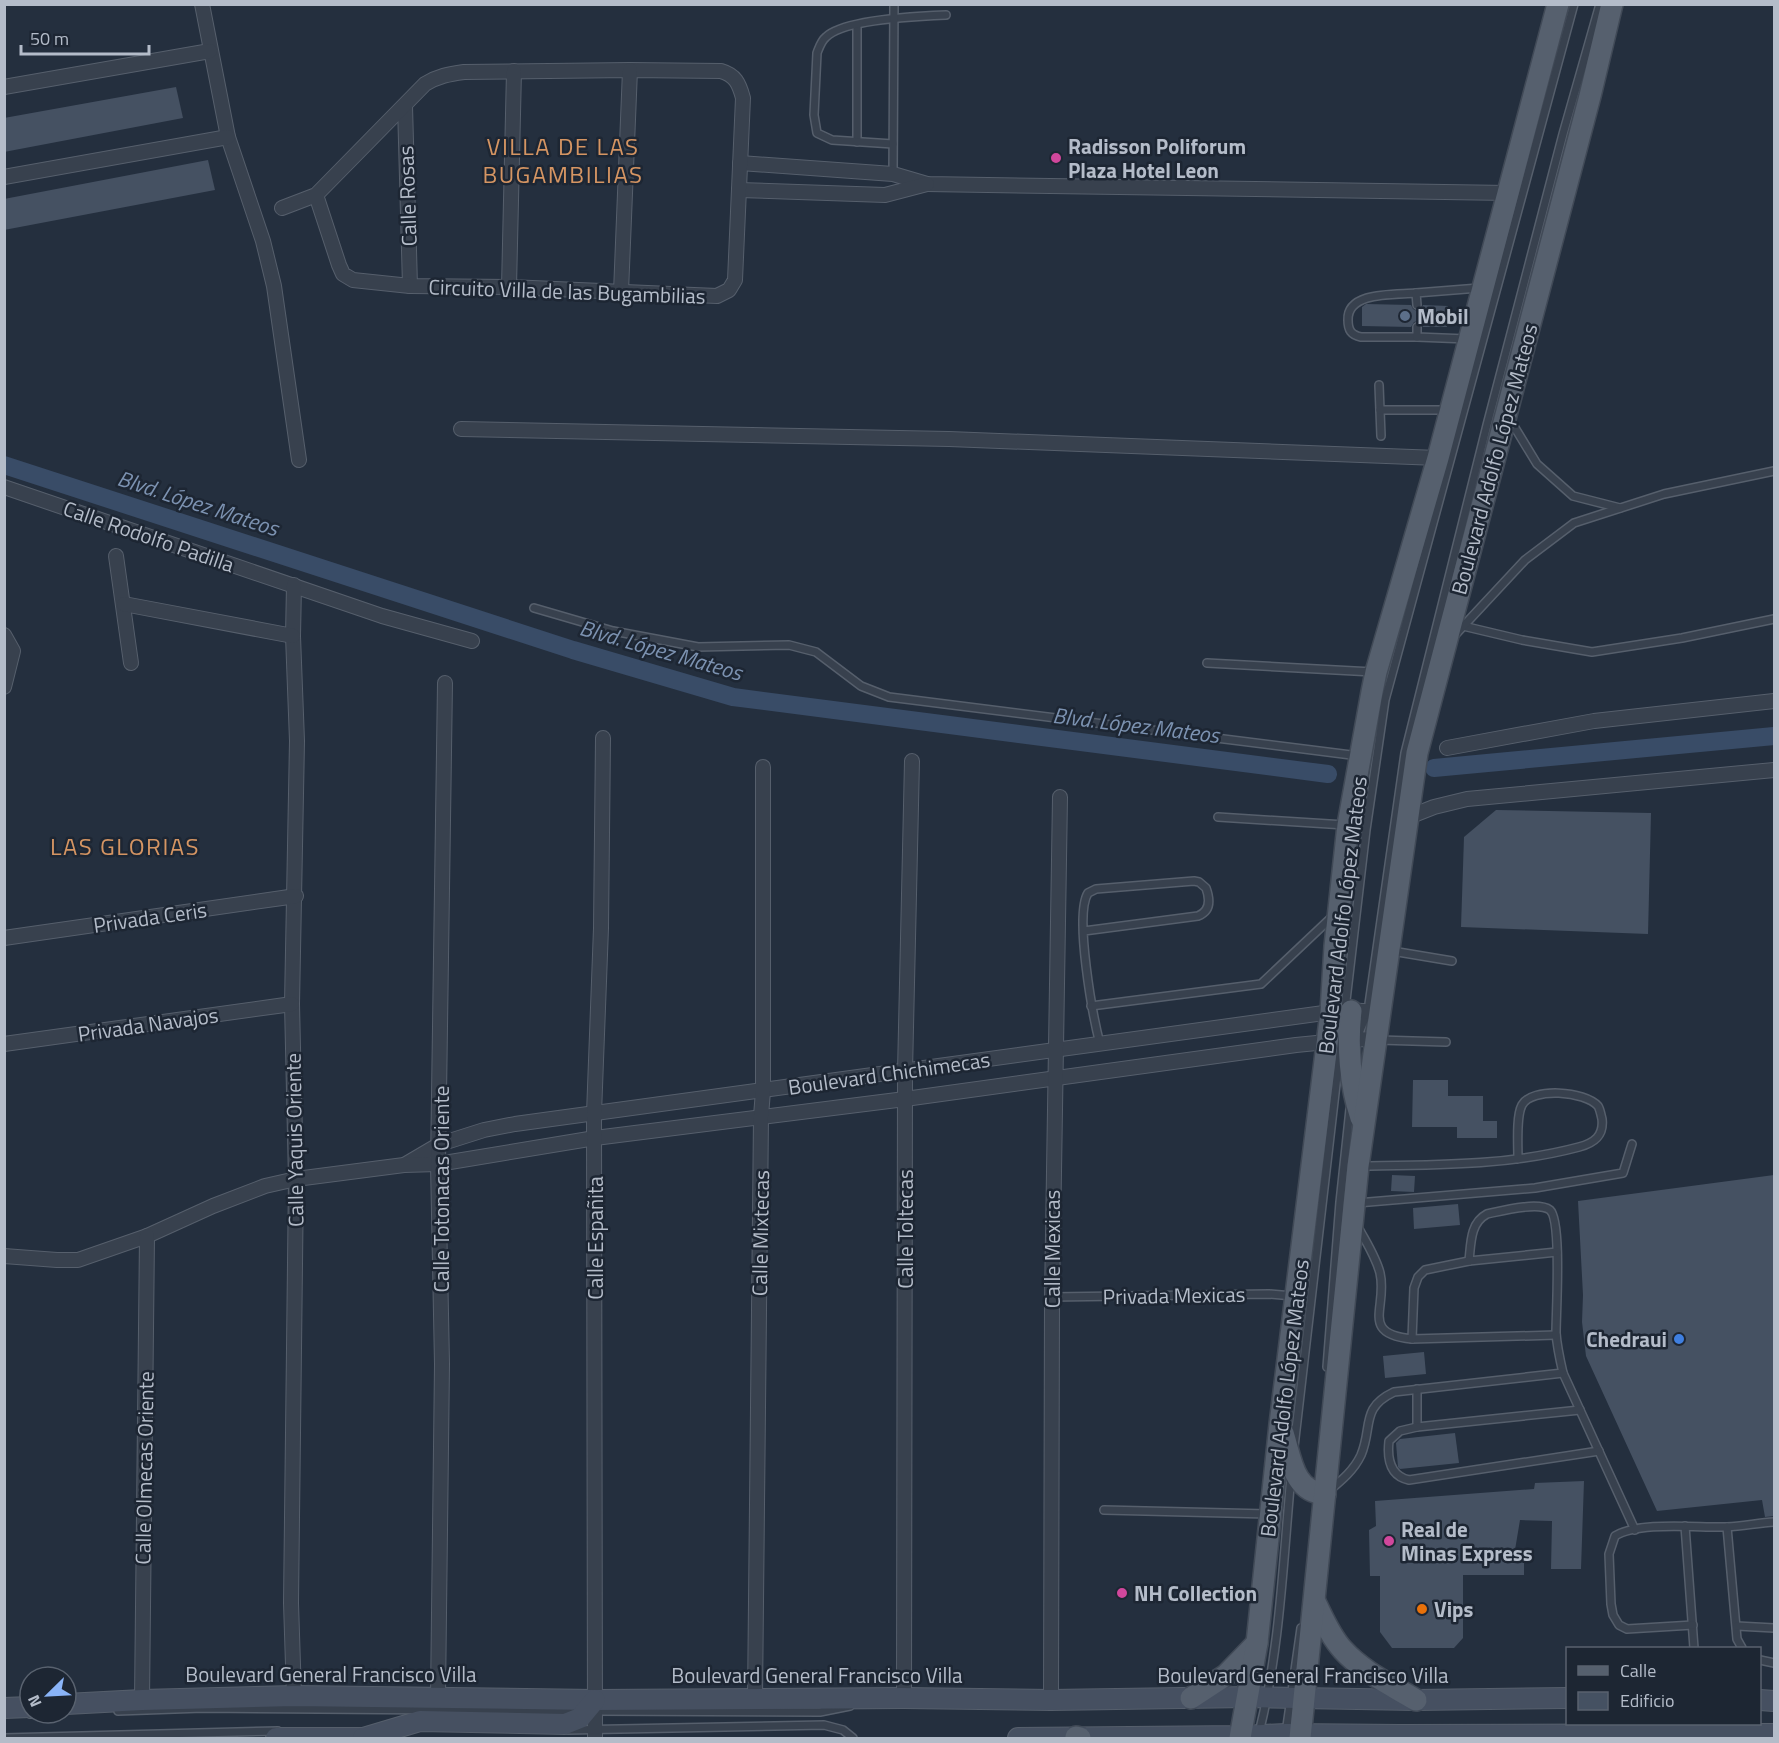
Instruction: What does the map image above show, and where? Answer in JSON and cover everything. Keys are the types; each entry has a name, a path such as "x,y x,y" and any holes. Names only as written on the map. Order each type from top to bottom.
{"main road":[{"name":"Boulevard Adolfo López Mateos","path":"1250,1737 1258,1697 1257,1643 1296,1296 1355,1011 1339,910 1348,825 1376,672 1438,458 1558,4"},
{"name":"Boulevard Adolfo López Mateos","path":"1293,1736 1364,1127 1350,1040 1355,1011 1389,950 1417,753 1590,96 1612,4"},
{"path":"1350,1040 1357,1106 1364,1127"},
{"path":"1280,1424 1295,1475 1302,1484 1321,1494"},
{"path":"1308,1610 1343,1650 1378,1678 1416,1700"},
{"path":"1191,1698 1226,1675 1257,1643"},
{"name":"Boulevard General Francisco Villa","path":"78,1703 294,1696 438,1696 592,1707 755,1699 1566,1698"},
{"path":"276,1738 395,1733 420,1721 565,1724 579,1718 592,1707"},
{"path":"1018,1738 1774,1734"}],"street":[{"path":"202,4 228,137 269,261 300,460"},
{"path":"4,87 210,51"},
{"path":"621,292 630,70"},
{"path":"509,287 514,71"},
{"name":"Circuito Villa de las Bugambilias","path":"282,208 316,195 425,84 435,78 464,72 721,71 737,80 743,98 735,279 729,290 717,296 509,287 410,286 353,280 343,274 316,195"},
{"name":"Calle Rosas","path":"405,106 410,286"},
{"path":"4,177 228,137"},
{"path":"740,164 893,174 927,184 1508,193"},
{"path":"739,190 885,195 927,184"},
{"path":"461,429 949,439 1438,458"},
{"name":"Calle Rodolfo Padilla","path":"4,487 382,616 472,641"},
{"path":"116,556 131,663"},
{"name":"Calle Yaquis Oriente","path":"294,585 293,636 297,741 296,896 292,1004 296,1179 291,1603 294,1696"},
{"path":"124,604 293,636"},
{"path":"4,635 13,651 4,687"},
{"name":"Calle Totonacas Oriente","path":"438,1696 442,1364 438,1164 445,683"},
{"path":"1447,748 1594,721 1774,701"},
{"name":"Calle Españita","path":"595,1734 592,1707 594,1114 601,928 603,738"},
{"name":"Calle Toltecas","path":"904,1698 905,1072 912,761"},
{"name":"Calle Mixtecas","path":"755,1699 763,1091 763,767"},
{"path":"1407,818 1434,807 1467,800 1774,770"},
{"name":"Calle Mexicas","path":"1051,1700 1054,1078 1060,797"},
{"name":"Privada Ceris","path":"4,938 296,896"},
{"name":"Privada Navajos","path":"4,1044 292,1004"},
{"name":"Boulevard Chichimecas","path":"404,1165 440,1144 484,1130 1055,1049 1355,1011"},
{"name":"Boulevard Chichimecas","path":"4,1256 78,1260 147,1236 266,1186 296,1179 404,1165 438,1164 595,1138 1350,1040"},
{"name":"Calle Olmecas Oriente","path":"142,1700 147,1236"}],"lane":[{"path":"893,174 894,4"},
{"path":"1355,1011 1366,830 1385,700 1574,4"},
{"path":"1355,1011 1405,753 1487,425 1563,134 1600,4"},
{"path":"893,144 824,138 817,133 814,115 817,53 820,44 826,36 857,25 893,17 946,15"},
{"path":"857,25 857,142"},
{"path":"1470,339 1361,337 1349,331 1350,308 1363,298 1483,288"},
{"path":"1416,293 1417,305"},
{"path":"1417,327 1417,337"},
{"path":"1379,385 1381,436"},
{"path":"1380,410 1450,410"},
{"path":"1506,413 1537,464 1573,496 1623,508"},
{"path":"1444,645 1525,560 1574,523 1664,494 1774,471"},
{"path":"534,608 613,632 698,647 789,645 816,652 861,687 889,697 1361,756"},
{"path":"1463,626 1522,640 1592,652 1682,638 1774,619"},
{"path":"1207,663 1376,672"},
{"path":"1218,817 1348,825"},
{"path":"1084,931 1198,916 1208,907 1206,888 1194,881 1091,890 1085,897 1084,931 1091,1006 1100,1044"},
{"path":"1091,1006 1261,984 1339,910"},
{"path":"1389,950 1452,961"},
{"path":"1258,1697 1274,1657 1293,1463 1350,1040 1446,1042"},
{"path":"1326,1377 1340,1202 1354,1080"},
{"path":"1358,1167 1476,1164 1518,1159 1570,1149 1588,1144 1598,1138 1603,1128 1602,1115 1598,1106 1588,1099 1574,1095 1545,1093 1532,1095 1524,1102 1520,1110 1518,1159"},
{"path":"1556,1335 1412,1338 1391,1336 1383,1331 1380,1323 1382,1285 1380,1273 1354,1210 1535,1188 1623,1173 1632,1144"},
{"path":"1469,1261 1473,1230 1480,1218 1487,1214 1536,1206 1550,1210 1554,1215 1557,1252 1556,1335 1558,1354 1563,1373 1635,1530"},
{"path":"1412,1338 1413,1288 1418,1276 1425,1270 1469,1261 1557,1252"},
{"name":"Privada Mexicas","path":"1052,1297 1269,1294 1296,1296"},
{"path":"1321,1494 1345,1478 1362,1454 1375,1404 1382,1398 1394,1392 1563,1373"},
{"path":"1417,1389 1417,1427"},
{"path":"1580,1410 1417,1427 1400,1431 1389,1441 1390,1465 1401,1478 1423,1479 1599,1451"},
{"path":"1311,1550 1321,1494 1321,1447"},
{"path":"1104,1510 1270,1515"},
{"path":"1693,1625 1627,1629 1619,1625 1613,1615 1611,1604 1610,1545 1615,1536 1622,1531 1685,1526 1727,1527 1774,1522"},
{"path":"1685,1526 1694,1647"},
{"path":"1727,1527 1737,1639 1741,1647"},
{"path":"1737,1626 1774,1628"},
{"path":"112,1711 203,1708 592,1707 820,1712 848,1707 869,1698"},
{"path":"395,1733 595,1734 824,1725 843,1730 853,1738"},
{"path":"4,1738 322,1730"}],"building":[{"path":"176,87 183,118 4,152 4,118"},
{"path":"208,160 215,190 4,230 4,199"},
{"name":"Mobil","path":"1366,304 1411,305 1417,311 1423,305 1448,306 1447,327 1423,327 1418,321 1414,322 1411,327 1362,326 1362,307"},
{"path":"1496,810 1651,813 1648,934 1461,927 1464,837"},
{"path":"1413,1080 1448,1080 1448,1096 1483,1096 1483,1121 1497,1121 1497,1138 1457,1138 1457,1127 1412,1127"},
{"path":"1392,1175 1415,1176 1414,1192 1391,1191"},
{"name":"Chedraui","path":"1774,1175 1774,1516 1765,1517 1762,1500 1657,1511 1586,1356 1582,1322 1583,1295 1578,1201"},
{"path":"1458,1204 1460,1225 1414,1229 1413,1208"},
{"path":"1424,1352 1426,1374 1385,1378 1383,1356"},
{"path":"1455,1433 1459,1463 1400,1469 1398,1467 1396,1443 1400,1439"},
{"path":"1584,1481 1581,1569 1551,1569 1552,1521 1520,1520 1515,1550 1524,1550 1524,1575 1463,1575 1463,1638 1454,1648 1392,1648 1380,1632 1380,1576 1370,1576 1369,1530 1376,1526 1375,1501 1534,1489 1535,1483"}],"waterway":[{"name":"Blvd. López Mateos","path":"4,465 573,650 733,697 1328,774"},
{"path":"1434,768 1774,736"}],"place":[{"name":"Radisson Poliforum Plaza Hotel Leon","path":"1056,158"},
{"name":"Mobil","path":"1405,316"},
{"name":"Chedraui","path":"1679,1339"},
{"name":"Real de Minas Express","path":"1389,1541"},
{"name":"NH Collection","path":"1122,1593"},
{"name":"Vips","path":"1422,1609"}],"district":[{"name":"VILLA DE LAS BUGAMBILIAS","path":"563,160"},
{"name":"LAS GLORIAS","path":"125,846"}]}
